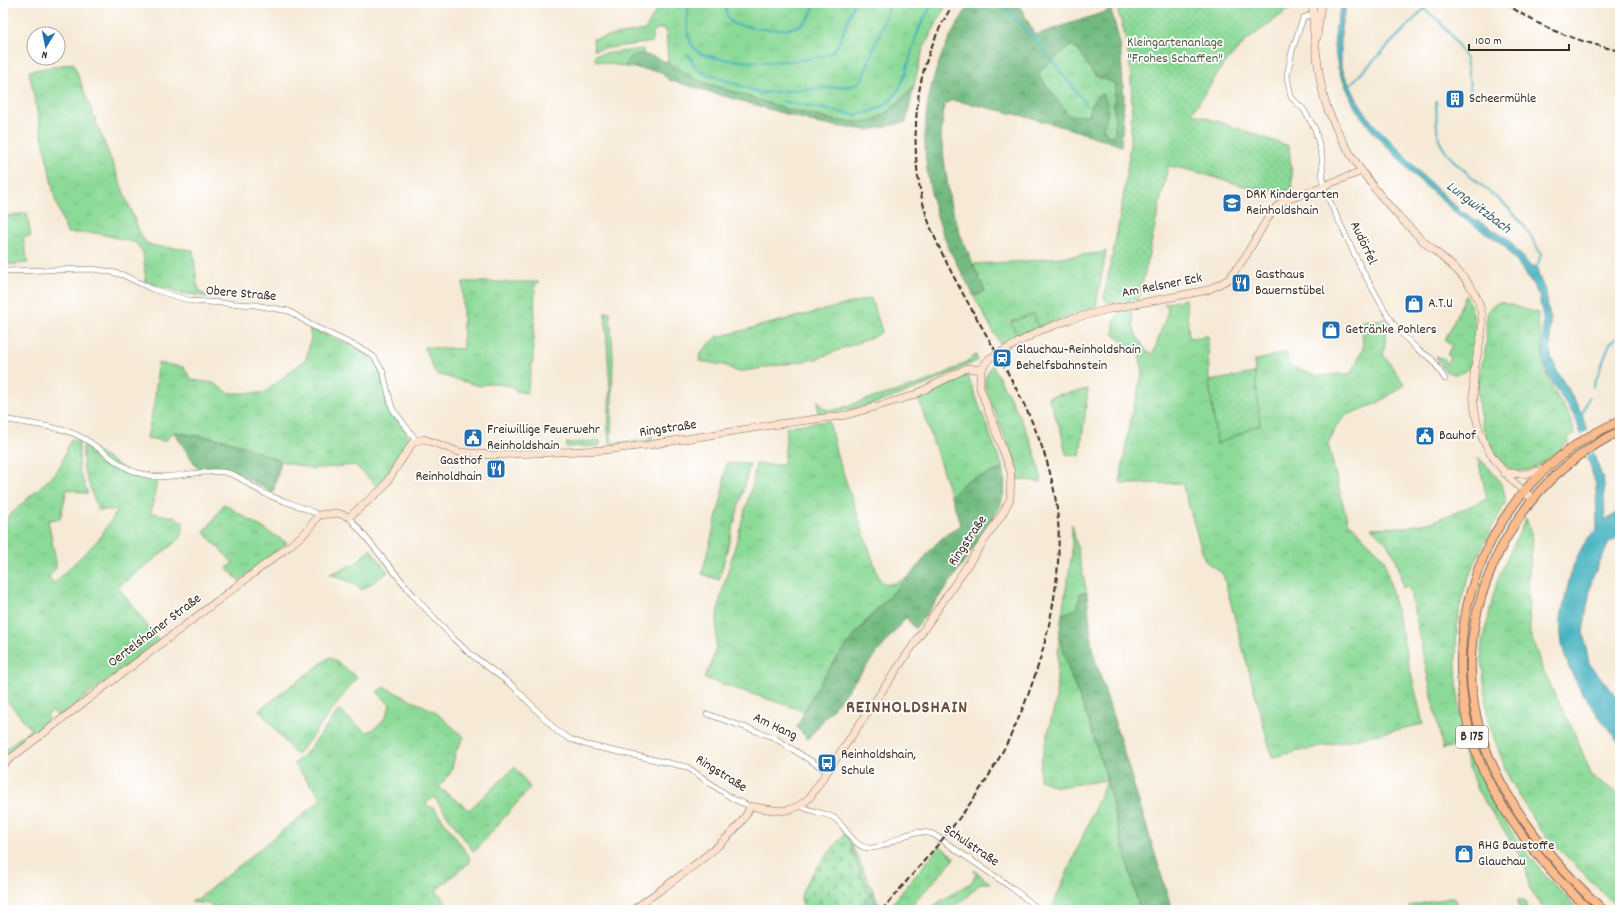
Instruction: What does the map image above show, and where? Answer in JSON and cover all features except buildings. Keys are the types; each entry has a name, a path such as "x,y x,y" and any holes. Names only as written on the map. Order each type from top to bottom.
{"main road":[{"name":"B 175","path":"1589,910 1533,850 1497,796 1477,754 1465,712 1461,653 1468,601 1484,553 1505,516 1524,492 1545,470 1572,447 1599,431 1620,421"},
{"name":"B 175","path":"1603,910 1566,873 1521,817 1502,787 1484,744 1475,709 1470,670 1473,627 1478,608 1489,575 1505,540 1533,499 1556,474 1578,455 1603,439 1620,431"}],"street":[{"path":"1313,3 1312,14 1316,55 1328,109 1347,149 1362,171 1408,226 1469,284 1477,299 1482,317 1482,339 1475,365 1473,395 1476,420 1482,442 1504,473 1533,499"},
{"path":"1316,55 1321,3"},
{"name":"Audörfel","path":"1312,14 1304,18 1292,51 1287,76 1291,97 1304,110 1315,129 1322,157 1323,187 1361,268 1396,328 1418,350 1432,359 1445,379"},
{"name":"Am Relsner Eck","path":"981,370 990,358 1039,331 1071,319 1110,309 1208,290 1229,279 1277,206 1282,202 1294,196 1323,187 1362,171"},
{"name":"Obere Straße","path":"3,271 94,269 123,275 152,289 191,301 255,305 289,311 311,325 364,350 374,357 383,372 392,408 416,440"},
{"name":"Ringstraße","path":"349,517 355,522 406,586 454,639 468,652 513,686 557,731 570,739 587,745 687,767 737,801 750,806 784,811 801,806 810,797 1003,513 1010,499 1011,472 980,388 979,378 981,370 967,368 912,396 847,415 778,424 648,445 604,450 493,454 458,452 424,439 416,440"},
{"path":"3,420 50,428 77,435 125,467 142,474 162,478 203,472 231,474 266,494 308,509 319,515 337,513 349,517 352,513 377,495 412,442 416,440"},
{"path":"1504,473 1525,474 1545,470"},
{"name":"Oertelshainer Straße","path":"3,764 288,547 306,532 319,515"},
{"name":"Am Hang","path":"707,714 773,737 827,771"},
{"path":"633,910 717,846 743,820 750,806"},
{"name":"Schulstraße","path":"801,806 809,811 836,819 860,846 865,848 876,848 910,833 933,834 1012,888 1040,910"}],"green space":[{"path":"656,3 947,3 923,49 914,85 891,110 874,120 858,123 839,121 783,108 697,80 668,63 666,29 657,29 652,33 652,42 594,50 593,39 645,30 658,8"},
{"path":"971,3 1018,3 1035,35 1111,10 1120,43 1124,99 1121,146 1058,125 995,109 952,100 944,105 941,137 950,202 960,234 985,291 974,296 944,237 932,198 927,168 925,139 927,111 932,84 941,57 954,30","holes":["1071,45 1082,55 1092,72 1098,77 1116,85 1114,105 1115,133 1112,136 1108,136 1103,127 1108,110 1105,98 1102,94 1094,100 1090,115 1069,116 1037,73"]},
{"name":"Kleingartenanlage \"Frohes Schaffen\"","path":"1115,3 1297,3 1246,41 1222,67 1192,113 1289,146 1293,190 1278,191 1246,186 1168,166 1139,300 1108,304 1104,298 1125,188 1132,112 1131,75 1125,38"},
{"path":"1071,45 1080,52 1096,76 1116,85 1114,105 1115,133 1112,136 1108,136 1103,127 1108,115 1090,106 1090,115 1069,116 1037,73"},
{"path":"643,49 644,54 639,54 627,60 626,67 596,61 595,55"},
{"path":"639,54 662,60 696,79 711,85 786,109 842,121 859,122 873,120 885,115 914,85 906,122 869,130 820,124 669,80 659,71 626,67 627,61 630,58"},
{"path":"73,63 139,231 145,242 154,246 193,250 197,284 200,292 209,297 182,293 146,282 143,253 136,243 97,233 67,233 55,199 29,71 56,66 66,66 66,64"},
{"path":"27,213 31,236 23,238 28,263 3,265 3,217"},
{"path":"1106,251 1096,306 1038,328 1034,314 1011,322 1017,336 1000,344 974,296 985,291 973,264 1026,261 1100,253"},
{"path":"463,282 539,282 535,286 533,359 527,393 516,391 512,386 490,383 480,386 436,374 424,347 463,349"},
{"path":"1466,295 1473,313 1476,345 1471,364 1465,372 1454,374 1446,372 1436,356 1445,359 1444,361 1447,363 1451,356 1447,355 1452,345 1446,342 1446,338"},
{"path":"871,298 882,331 878,335 816,359 738,372 724,365 699,361 702,351 717,337"},
{"path":"1186,299 1189,338 1208,336 1209,381 1217,444 1260,424 1254,361 1287,352 1289,366 1318,376 1352,373 1363,348 1362,321 1386,319 1388,325 1383,354 1405,385 1378,403 1347,415 1336,426 1328,444 1347,520 1384,559 1423,724 1272,757 1223,574 1205,561 1182,483 1123,484 1120,482 1129,426 1143,371 1139,355 1114,335 1114,321 1120,312 1131,309 1135,333 1147,352 1153,354 1167,314 1168,306 1164,304"},
{"path":"1500,302 1538,313 1538,324 1546,372 1554,391 1571,421 1574,434 1567,439 1569,442 1563,445 1561,450 1537,466 1521,471 1510,468 1501,461 1493,451 1483,425 1478,398 1479,377 1486,344 1486,322 1488,312 1494,304"},
{"path":"605,312 610,312 613,357 611,438 613,443 648,440 652,435 652,442 613,446 609,442 608,429 610,389"},
{"path":"1034,314 1038,328 1017,336 1011,322"},
{"path":"309,329 348,344 375,362 381,374 390,410 407,432 409,441 379,488 355,465 312,469 281,461 226,440 174,432 165,441 147,438 155,399 158,363 183,367 192,380 213,383 229,393 264,393 306,359 311,338"},
{"path":"976,355 978,360 901,395 861,407 818,415 818,400 824,409 829,410 845,407 923,383 950,371"},
{"path":"992,365 1015,407 1028,436 1039,466 1042,482 1017,479 1015,462 985,387 985,378"},
{"path":"1255,373 1260,424 1217,444 1209,381"},
{"path":"965,374 968,376 1003,469 966,481 951,496 918,397"},
{"path":"1088,389 1080,456 1066,454 1061,431 1048,397"},
{"path":"829,421 836,452 879,578 884,583 892,584 907,578 871,615 837,658 804,711 704,678 712,662 716,647 717,617 720,600 753,482 756,464 784,465 787,426"},
{"path":"174,432 226,440 281,461 273,493 232,470 198,469"},
{"path":"71,439 79,441 79,470 88,494 67,489 60,519 48,520 56,568 48,578 54,583 98,540 118,510 98,510 83,467 83,447 86,445 129,472 157,480 151,513 174,517 183,522 181,538 118,587 159,641 59,717 52,711 47,715 49,725 3,759 3,751 31,729 3,696 3,521 57,472"},
{"path":"600,441 600,446 566,447 567,443"},
{"path":"1478,458 1493,472 1501,484 1504,491 1505,504 1476,559 1463,594 1459,610 1456,660 1458,697 1465,733 1476,766 1490,797 1508,827 1529,856 1579,910 1545,910 1530,890 1524,861 1477,790 1461,744 1443,749 1409,587 1403,588 1394,555 1385,541 1371,528 1406,527 1432,522 1487,499"},
{"path":"726,463 750,464 719,580 702,574 722,496"},
{"path":"1003,469 1003,499 999,509 949,584 915,629 906,617 808,739 797,728 807,706 832,664 879,607 913,572 936,544 961,525 951,496 966,481"},
{"path":"224,504 287,543 239,581 227,568 233,563 204,533"},
{"path":"1526,518 1533,540 1528,582 1530,633 1543,671 1574,732 1592,776 1620,795 1620,910 1540,830 1508,776 1488,721 1481,650 1497,581"},
{"path":"1072,524 1087,593 1080,593 1077,609 1062,614 1072,554"},
{"path":"370,549 388,572 362,590 350,582 330,574 355,564"},
{"path":"1080,593 1087,593 1092,648 1172,910 1140,910 1119,833 1107,780 1089,722 1070,674 1059,636 1062,614 1077,609"},
{"path":"1059,636 1070,674 1089,722 1107,780 1057,787 1040,780 1040,766 1056,700"},
{"path":"330,657 357,677 303,748 296,755 259,710"},
{"path":"384,687 434,711 464,737 456,751 451,772 439,787 469,810 515,767 530,788 474,852 434,797 425,804 435,809 469,856 470,862 436,890 448,905 444,910 217,910 208,904 191,902 199,898 322,799 294,764 307,752 340,709 348,718 366,732 375,728 385,718 390,705 377,692"},
{"path":"1107,780 1119,833 1140,910 1051,910"},
{"path":"845,833 850,841 852,851 869,896 855,910 806,910 801,899 802,892 806,884 819,865"},
{"path":"850,841 873,891 869,896 852,851"},
{"path":"940,846 954,857 951,863 907,910 887,910"},
{"path":"974,870 990,883 981,883 961,902 946,910 926,910 972,882 976,873"},
{"path":"873,891 880,907 877,910 855,910"},
{"path":"1454,897 1459,910 1410,910 1409,906"},
{"path":"1518,900 1524,900 1528,910 1519,910"}],"water":[{"path":"1342,3 1347,3 1341,27 1341,68 1358,101 1371,121 1402,152 1422,175 1461,211 1507,238 1530,266 1535,266 1538,268 1538,274 1546,293 1550,320 1551,357 1557,371 1581,412 1604,482 1605,521 1620,510 1620,537 1609,543 1592,579 1583,631 1589,663 1620,701 1620,744 1598,716 1578,686 1564,653 1561,636 1561,618 1572,570 1578,555 1591,534 1597,529 1596,485 1576,419 1550,379 1543,360 1543,317 1539,296 1529,278 1503,244 1458,215 1419,180 1372,131 1355,108 1338,68 1334,46 1336,26"}],"pier":[{"path":"1589,430 1595,451 1585,457 1579,436"}],"waterway":[{"path":"677,3 679,8"},
{"path":"689,3 687,28 692,45 696,50 705,55 720,59 762,62 821,57 831,53 838,44 854,3"},
{"path":"724,3 728,18 733,24 772,30 792,28 800,25 807,20 815,3"},
{"path":"688,54 696,68 702,72 761,93 852,86 860,82 863,77 891,3"},
{"path":"783,101 855,115 871,112 883,106 892,99 898,90 917,35 932,3"},
{"path":"1000,3 1039,44 1086,104"},
{"path":"1421,3 1424,9 1438,20 1451,35 1466,59 1471,93 1469,95"},
{"path":"1348,87 1424,9"},
{"name":"Lungwitzbach","path":"1436,101 1437,130 1442,146 1454,161 1511,210 1521,222 1541,254 1536,270"},
{"path":"1593,387 1610,343 1616,338"},
{"path":"1581,418 1589,397"}],"railway":[{"path":"882,910 964,812 988,777 1004,749 1031,687 1042,653 1056,586 1059,552 1058,520 1052,481 1041,444 1008,372 968,303 933,233 924,207 918,180 916,125 922,77 926,61 938,31 954,3"},
{"path":"1506,3 1532,20 1560,33 1589,43 1620,51"}],"place":[{"name":"Scheermühle","path":"1455,99"},
{"name":"DRK Kindergarten Reinholdshain","path":"1232,203"},
{"name":"Gasthaus Bauernstübel","path":"1241,283"},
{"name":"A.T.U","path":"1414,304"},
{"name":"Getränke Pohlers","path":"1331,330"},
{"name":"Glauchau-Reinholdshain Behelfsbahnstein","path":"1002,358"},
{"name":"Bauhof","path":"1425,436"},
{"name":"Freiwillige Feuerwehr Reinholdshain","path":"473,438"},
{"name":"Gasthof Reinholdhain","path":"496,469"},
{"name":"Reinholdshain, Schule","path":"827,763"},
{"name":"RHG Baustoffe Glauchau","path":"1464,854"}],"district":[{"name":"REINHOLDSHAIN","path":"907,708"}]}
